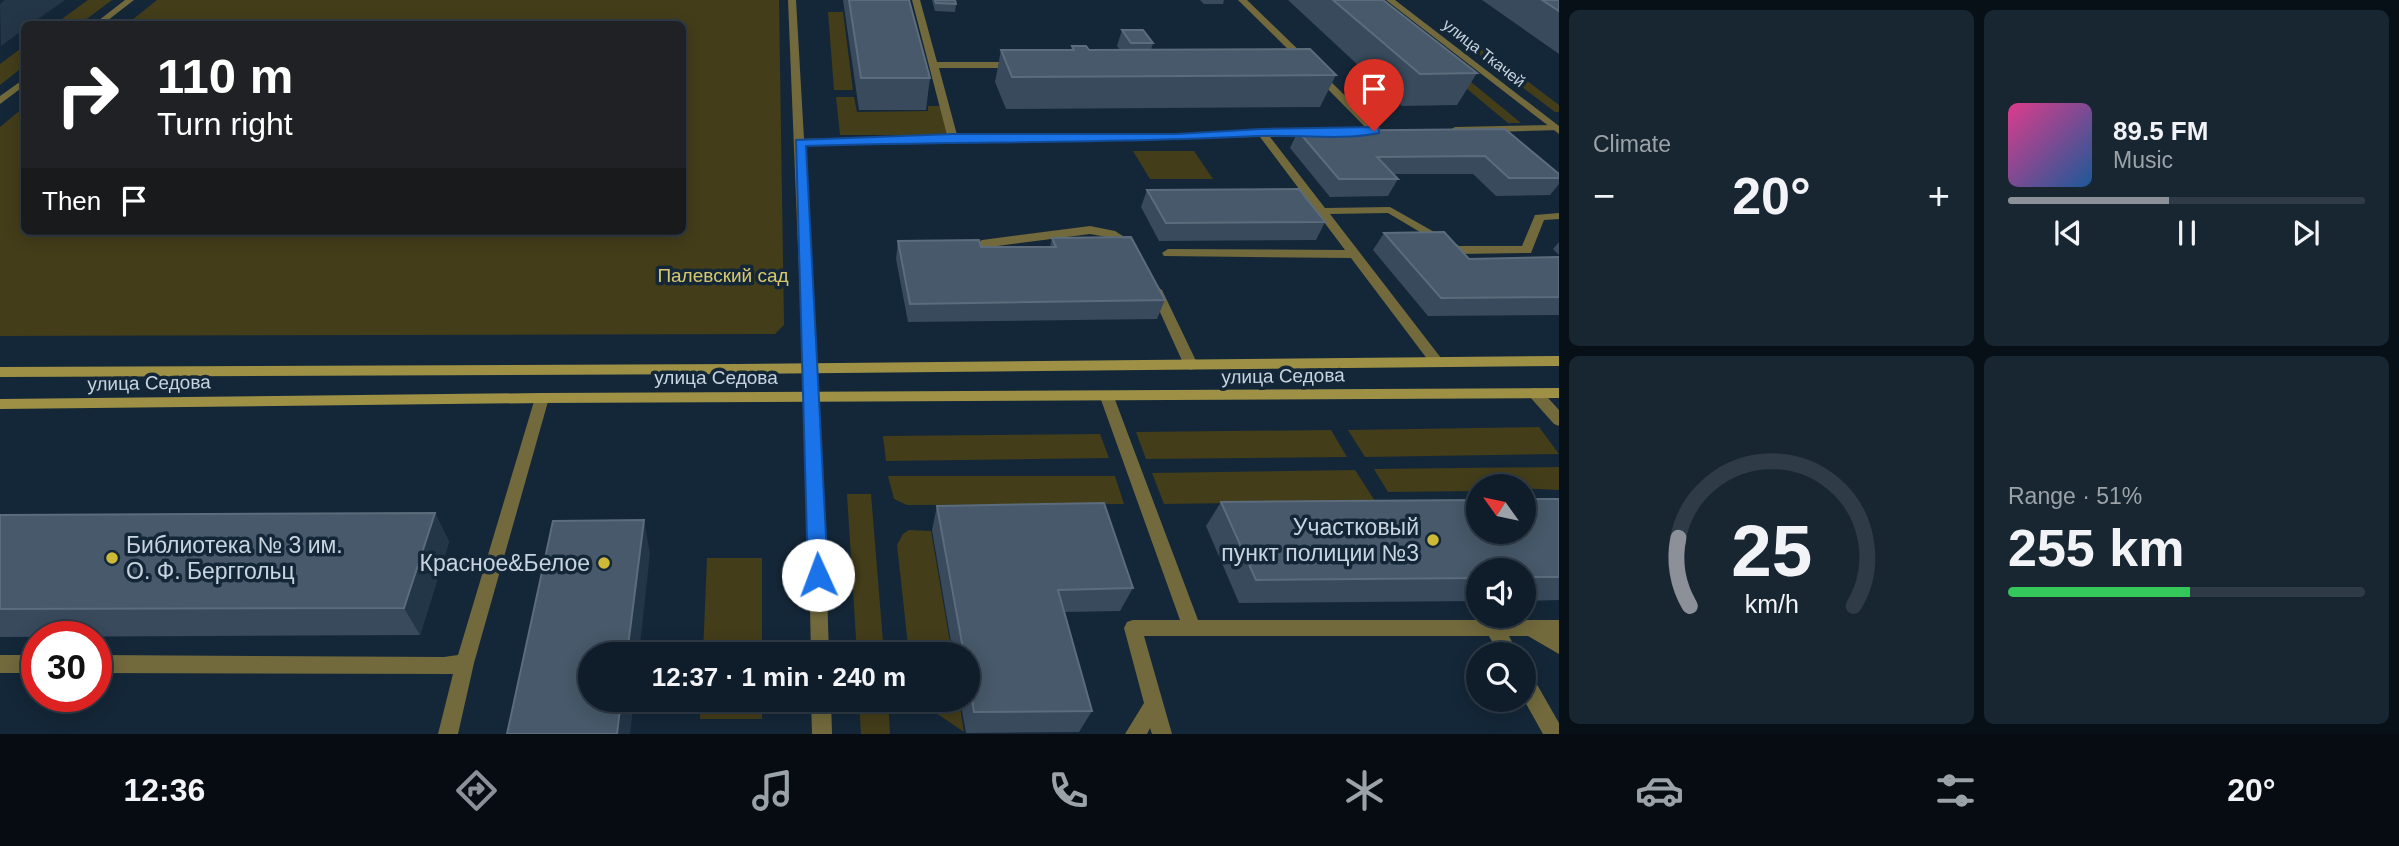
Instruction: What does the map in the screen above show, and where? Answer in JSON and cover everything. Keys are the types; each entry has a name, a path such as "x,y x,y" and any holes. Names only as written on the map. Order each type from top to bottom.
{"main road":[{"name":"улица Седова","path":"0,372 1559,361"},
{"name":"улица Седова","path":"0,404 812,396 1107,397 1559,393"}],"street":[{"path":"102,21 130,0"},
{"path":"792,0 812,396 820,642"},
{"path":"916,0 953,138"},
{"path":"1242,0 1374,131"},
{"name":"улица Ткачей","path":"1390,0 1542,118 1558,126"},
{"path":"1417,30 1430,30"},
{"path":"1289,65 1308,64"},
{"path":"933,65 1019,65"},
{"path":"0,101 21,84"},
{"path":"1442,130 1558,126"},
{"path":"800,142 1176,137 1324,131"},
{"path":"1362,131 1388,131"},
{"path":"1261,132 1436,361"},
{"path":"1322,211 1390,210 1457,250 1527,250 1539,217 1559,216"},
{"path":"982,244 1090,230 1111,234 1139,254"},
{"path":"1168,253 1352,254"},
{"path":"1150,277 1191,365"},
{"path":"1535,393 1559,421"},
{"path":"1107,397 1192,628"},
{"path":"448,734 465,663 542,398"},
{"path":"1161,734 1133,628 1466,628"},
{"path":"1494,628 1502,642"},
{"path":"1530,628 1559,645"},
{"path":"1536,628 1559,628"},
{"path":"112,664 444,666 465,663"},
{"path":"0,664 21,664"},
{"path":"1536,702 1554,734"},
{"path":"1135,734 1155,705"},
{"path":"821,712 822,734"}],"green space":[{"path":"88,0 112,0 84,21 59,21"},
{"name":"Палевский сад","path":"157,0 779,0 784,325 775,334 0,336 0,127 21,110 21,235 686,235 686,21 131,21"},
{"path":"828,12 843,12 853,90 834,90"},
{"path":"21,48 21,68 0,85 0,64"},
{"path":"1472,49 1485,49 1559,105 1559,112 1555,112"},
{"path":"1431,59 1443,59 1521,123 1508,123"},
{"path":"836,97 854,97 857,112 928,111 928,106 942,106 951,135 840,135"},
{"path":"1133,151 1194,151 1213,179 1150,179"},
{"path":"1539,427 1559,454 1365,457 1348,430"},
{"path":"1331,430 1347,457 1146,459 1136,432"},
{"path":"1100,434 1109,458 886,461 883,436"},
{"path":"1559,467 1559,490 1536,489 1536,474 1466,474 1466,491 1388,492 1374,469"},
{"path":"1355,470 1375,501 1164,504 1152,473"},
{"path":"888,476 1115,476 1124,504 907,505 894,499"},
{"path":"847,494 871,494 883,642 856,642"},
{"path":"909,530 931,531 950,642 908,642 897,545 903,534"},
{"path":"707,558 762,558 762,642 704,642"},
{"path":"700,712 762,712 762,719 700,719"},
{"path":"860,712 889,712 890,734 861,734"},
{"path":"935,712 961,712 964,732"}],"building":[{"path":"849,0 909,0 930,78 861,78"},
{"path":"935,0 955,0 956,4 936,3"},
{"path":"1333,0 1383,0 1477,73 1420,74"},
{"path":"1542,0 1559,0 1559,11"},
{"path":"1122,30 1143,30 1153,43 1131,43"},
{"path":"1072,46 1086,46 1089,50 1310,49 1336,75 1012,77 1001,50 1074,50"},
{"path":"1505,129 1559,174 1559,178 1509,178 1485,156 1377,157 1398,179 1339,179 1298,131"},
{"path":"1299,189 1325,222 1166,223 1147,190"},
{"path":"1444,232 1469,259 1559,257 1559,297 1441,298 1384,233"},
{"path":"1131,237 1165,300 910,304 898,241 979,240 981,247 1056,247 1052,238"},
{"path":"1536,499 1559,499 1559,577 1536,577 1536,558 1466,558 1466,578 1256,580 1221,502 1466,500 1466,544 1536,544"},
{"path":"1104,503 1133,588 1058,590 1092,711 980,712 980,642 962,642 937,506"},
{"path":"435,513 404,608 0,609 0,515"},
{"path":"644,520 629,642 578,642 578,712 620,712 617,734 507,734 553,521"}],"place":[{"name":"Участковый пункт полиции №3","path":"1433,540"},
{"name":"Библиотека № 3 им. О. Ф. Берггольц","path":"112,558"},
{"name":"Красное&Белое","path":"604,563"}],"route":[{"path":"818,575 800,142 1176,137 1261,132 1374,131"}]}
